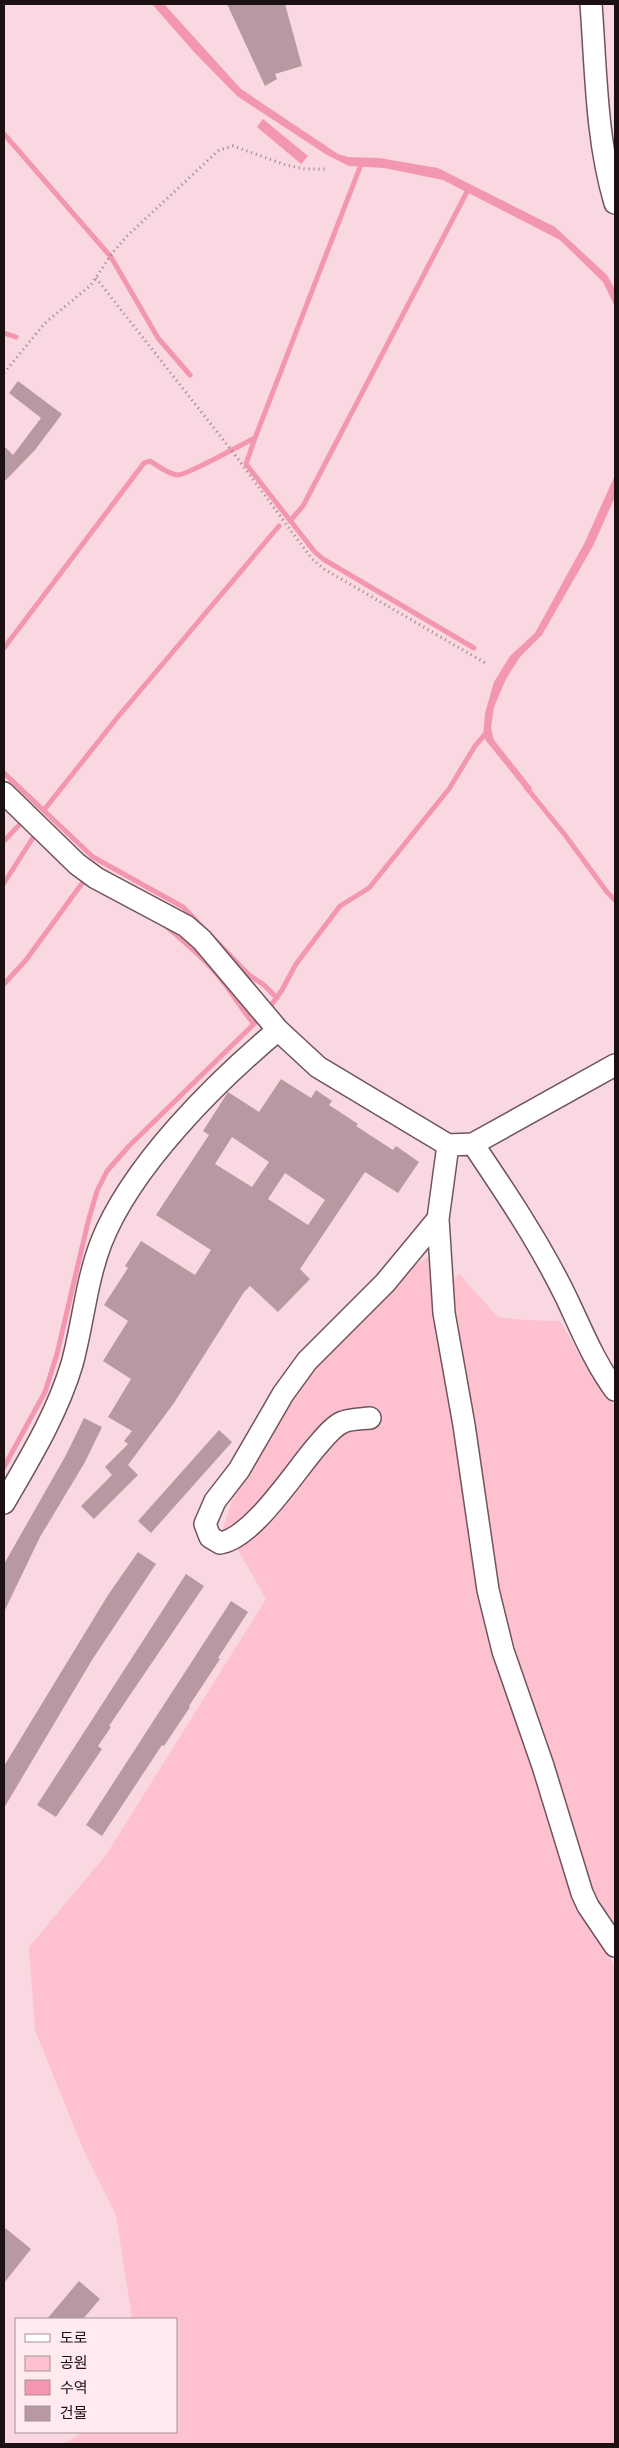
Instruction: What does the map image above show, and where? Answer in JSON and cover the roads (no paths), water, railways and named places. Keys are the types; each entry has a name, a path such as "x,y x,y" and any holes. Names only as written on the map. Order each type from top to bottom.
{"street":[{"path":"591,4 600,123 607,176 615,203"},
{"path":"4,793 77,864 96,878 186,926 202,940 270,1019 318,1067 448,1145 473,1144 615,1065"},
{"path":"4,1503 52,1418 72,1364 83,1306 102,1243 134,1182 186,1119 236,1066 270,1019"},
{"path":"473,1144 521,1216 565,1295 584,1340 603,1374 615,1390"},
{"path":"448,1145 438,1219 444,1313 464,1425 488,1590 504,1651 543,1766 582,1893 588,1906 615,1946"},
{"path":"370,1418 342,1422 326,1436 269,1506 244,1532 230,1542 220,1543 210,1536 205,1524 207,1515 239,1470 283,1394 307,1361 385,1284 438,1219"}],"water":[{"path":"152,4 164,4 241,89 338,154 348,157 379,158 438,168 555,227 607,275 615,289 615,307 603,282 560,240 443,180 384,168 349,166 327,155 237,96 194,52"},
{"path":"263,119 308,156 301,164 257,127"},
{"path":"615,475 615,497 593,546 542,635 520,657 506,679 494,707 491,728 494,740 532,788 528,793 483,737 485,713 494,682 510,656 535,633 585,542"}],"waterway":[{"path":"4,134 111,257 158,338 190,375"},
{"path":"4,648 144,463 150,461 163,470 178,475 183,474 255,438 362,162"},
{"path":"290,521 303,506 469,188"},
{"path":"4,333 16,337"},
{"path":"255,438 246,464 314,551 323,559 474,648"},
{"path":"44,810 117,718 279,526"},
{"path":"267,1011 282,990 296,964 340,906 369,888 449,789 475,746 487,732"},
{"path":"4,773 93,857 183,907 249,975 264,985 277,998"},
{"path":"526,787 615,900"},
{"path":"4,841 23,821"},
{"path":"4,883 36,833"},
{"path":"4,984 26,960 86,878"},
{"path":"166,926 211,968 254,1024"},
{"path":"4,1467 45,1392 57,1354 88,1222 97,1191 107,1171 129,1146 261,1017"}]}
